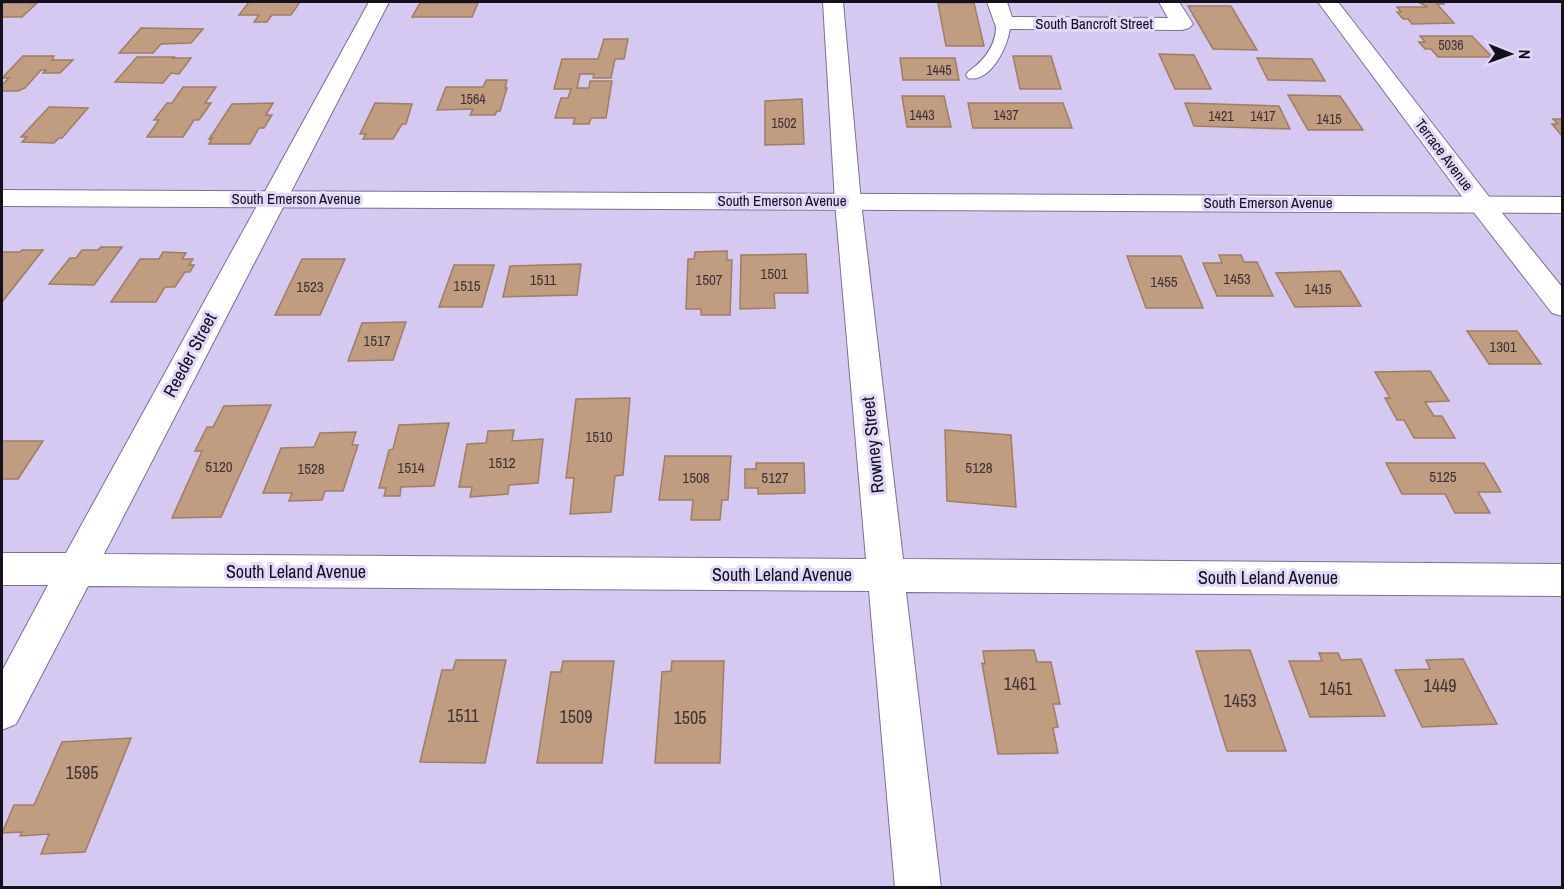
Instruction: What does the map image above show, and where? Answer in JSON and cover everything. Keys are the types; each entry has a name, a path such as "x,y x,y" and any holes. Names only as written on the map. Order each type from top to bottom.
{"street":[{"name":"Reeder Street","path":"2,710 380,2"},
{"name":"Rowney Street","path":"833,2 848,202 918,888"},
{"path":"997,2 1003,23"},
{"name":"South Bancroft Street","path":"1003,23 1182,24 1169,2"},
{"name":"Terrace Avenue","path":"1328,2 1481,204 1563,306"},
{"name":"South Emerson Avenue","path":"2,198 1563,205"},
{"name":"South Leland Avenue","path":"2,569 1563,580"}],"lane":[{"path":"973,75 985,68 1005,36 1003,23"}],"building":[{"path":"249,2 300,2 291,15 272,15 267,22 254,22 259,15 239,15"},
{"path":"1418,2 1442,2 1444,4 1437,4 1454,23 1412,24 1397,12 1401,12 1397,7 1428,7"},
{"path":"2,3 37,3 22,17 2,17"},
{"path":"420,3 478,3 472,17 412,17"},
{"path":"938,3 974,3 984,46 946,46"},
{"path":"1188,6 1231,6 1257,50 1213,49"},
{"path":"141,28 203,29 191,43 161,44 153,53 119,53"},
{"path":"1420,36 1472,36 1492,57 1438,57 1431,49 1425,49 1419,42 1425,42"},
{"path":"604,39 628,39 624,59 615,59 611,78 593,78 594,74 580,74 577,88 589,88 590,81 612,81 606,118 591,118 589,124 573,124 575,118 555,118 561,98 568,98 571,89 554,89 562,59 598,59"},
{"path":"1159,54 1194,55 1211,89 1175,89"},
{"path":"23,56 54,56 52,60 73,60 60,73 43,73 46,70 41,70 25,88 18,91 2,91 2,85 9,78 2,78"},
{"path":"1013,56 1051,56 1061,89 1020,89"},
{"path":"137,57 191,58 179,74 171,73 163,83 115,82"},
{"path":"900,58 955,58 959,80 903,80"},
{"path":"1257,58 1312,59 1325,81 1268,80"},
{"path":"486,80 507,80 500,111 497,111 495,115 470,115 473,109 437,110 446,87 483,87"},
{"path":"183,87 216,87 205,103 211,103 199,120 194,120 183,137 147,137 159,120 154,120 167,103 172,103"},
{"path":"1288,95 1340,96 1363,130 1308,130"},
{"path":"902,96 944,96 951,127 907,127"},
{"path":"802,99 804,144 765,145 765,101"},
{"path":"273,103 266,115 272,115 264,128 259,128 250,144 209,144 212,138 209,139 232,104"},
{"path":"375,103 412,104 406,124 402,124 393,139 363,139 366,134 360,134"},
{"path":"968,103 1063,103 1072,128 973,128"},
{"path":"1185,103 1279,106 1290,129 1194,126"},
{"path":"49,107 88,108 62,138 54,143 22,142 27,137 21,137"},
{"path":"1553,119 1562,119 1562,136 1552,124 1558,124"},
{"path":"101,247 122,247 94,285 49,284 70,258 76,258 82,250 98,250"},
{"path":"43,250 2,302 2,252"},
{"path":"727,251 727,260 732,260 730,315 701,315 701,309 686,309 688,259 694,259 695,252"},
{"path":"163,252 186,253 182,259 193,259 189,265 194,265 190,272 185,272 175,287 165,287 156,302 111,302 140,259 159,259"},
{"path":"806,254 808,293 774,293 775,308 740,309 741,255"},
{"path":"1219,255 1241,255 1244,262 1257,262 1273,296 1217,296 1203,263 1222,263"},
{"path":"1127,256 1181,256 1203,308 1146,308"},
{"path":"302,259 345,259 320,315 275,315"},
{"path":"581,264 577,295 503,297 510,266"},
{"path":"454,265 494,265 482,307 439,307"},
{"path":"1340,271 1361,306 1295,307 1276,273"},
{"path":"406,322 393,360 348,361 362,323"},
{"path":"1467,331 1517,331 1541,364 1489,364"},
{"path":"1430,371 1449,401 1425,402 1434,416 1442,416 1455,438 1414,438 1404,420 1397,420 1385,398 1390,398 1375,372"},
{"path":"630,398 623,475 615,476 611,512 570,514 574,478 566,478 576,399"},
{"path":"271,405 221,517 172,518 202,451 195,451 207,427 213,427 224,406"},
{"path":"449,423 434,486 401,487 400,496 384,496 386,488 379,488 389,450 393,449 399,425"},
{"path":"514,430 512,441 543,439 538,483 509,485 508,494 470,497 472,487 459,487 467,444 486,443 488,431"},
{"path":"945,430 1011,435 1016,507 947,501"},
{"path":"356,432 352,445 358,445 343,491 325,491 322,500 289,501 292,493 263,493 281,448 314,447 320,433"},
{"path":"2,441 43,441 18,479 2,479"},
{"path":"665,456 731,456 728,500 722,500 720,520 691,520 693,500 659,500"},
{"path":"756,463 804,463 805,493 758,494 758,488 745,488 745,469 756,469"},
{"path":"1386,463 1484,463 1501,492 1478,492 1490,513 1455,513 1445,494 1402,494"},
{"path":"1034,650 1037,662 1051,662 1060,704 1053,704 1058,727 1053,728 1058,753 998,754 982,663 985,664 983,651"},
{"path":"1250,650 1286,751 1227,751 1196,651"},
{"path":"1319,653 1338,653 1341,660 1361,659 1385,716 1310,717 1289,661 1322,661"},
{"path":"1463,659 1497,724 1422,727 1395,670 1430,669 1426,660"},
{"path":"456,660 506,660 485,763 420,762 442,670 453,670"},
{"path":"563,661 614,661 602,763 537,763 551,672 561,672"},
{"path":"672,661 724,661 720,763 655,763 662,672 671,671"},
{"path":"131,738 85,852 41,854 49,834 20,836 22,832 2,833 14,805 34,805 62,742"}]}
